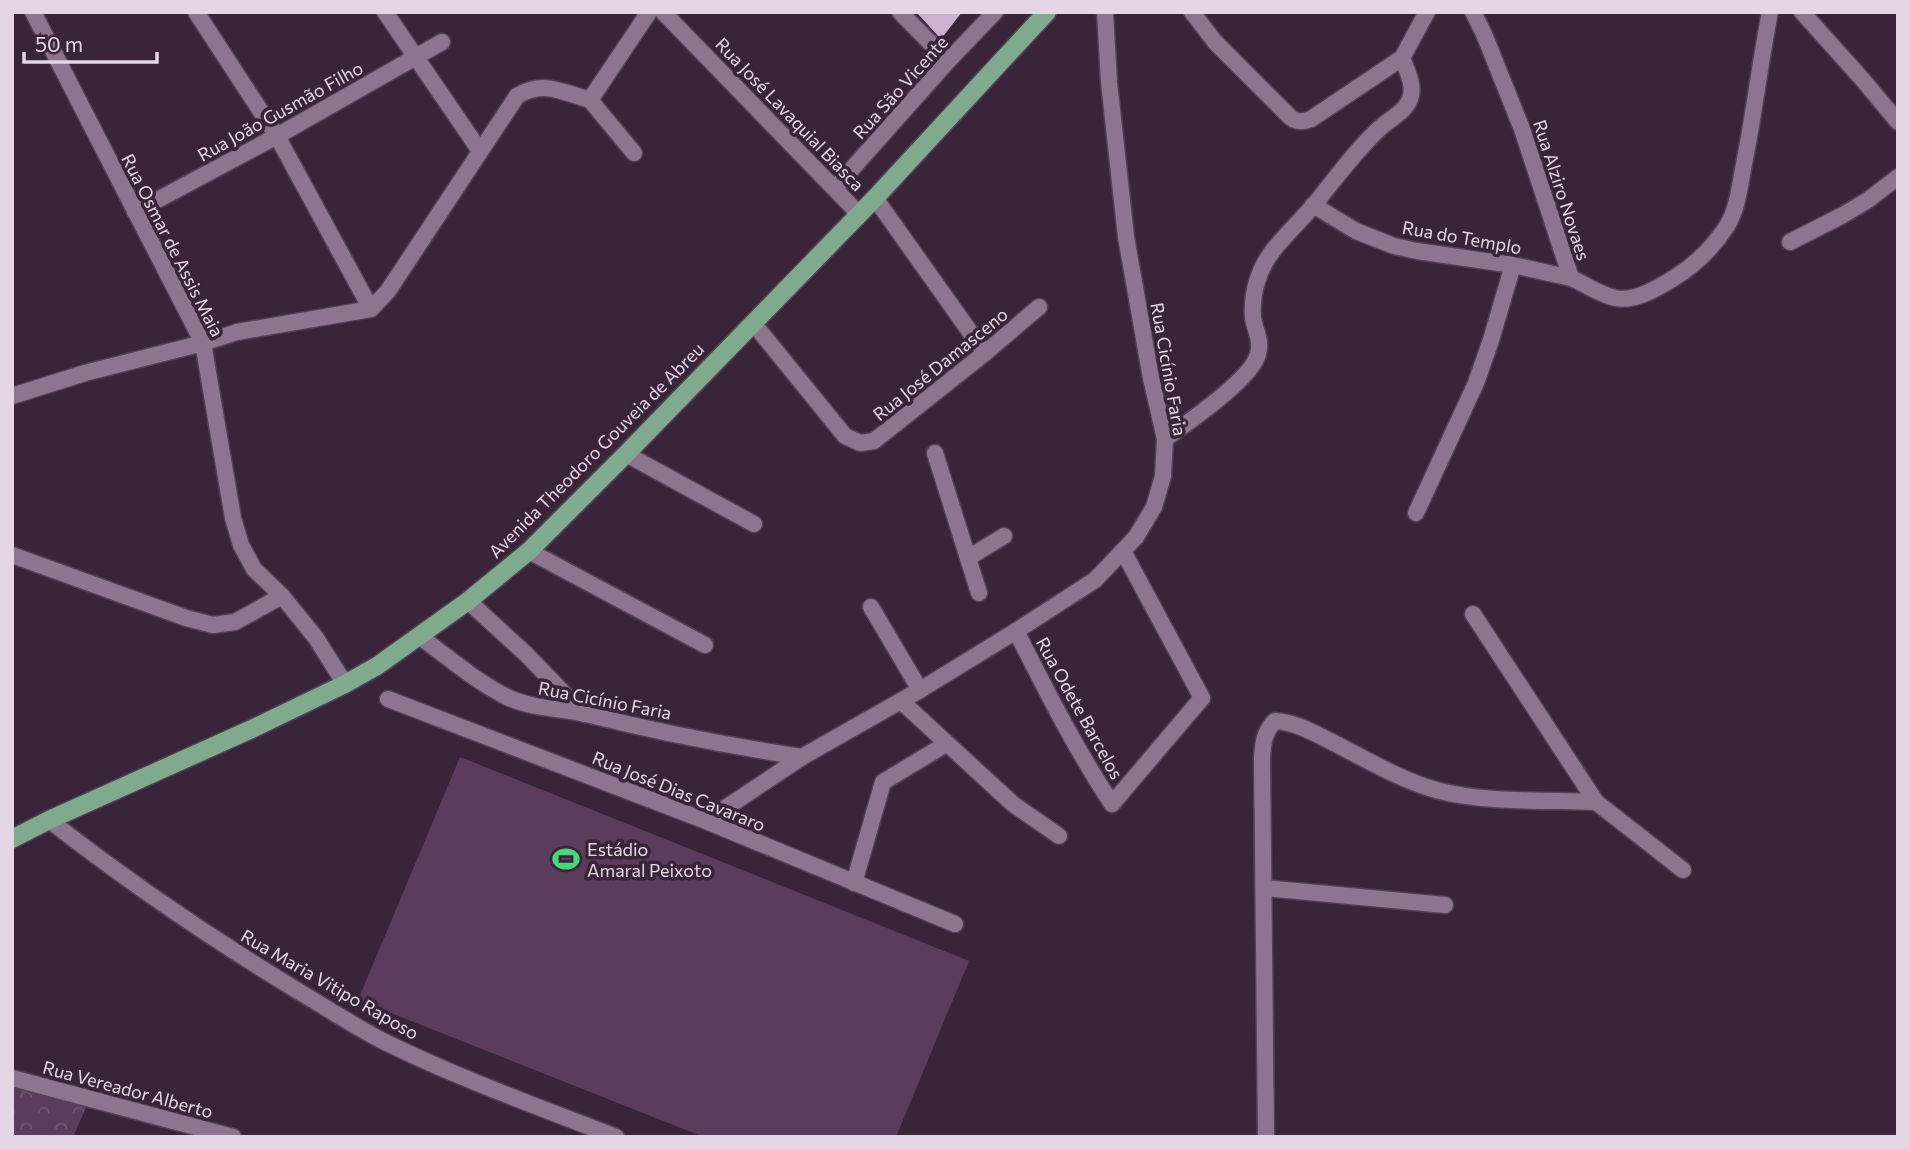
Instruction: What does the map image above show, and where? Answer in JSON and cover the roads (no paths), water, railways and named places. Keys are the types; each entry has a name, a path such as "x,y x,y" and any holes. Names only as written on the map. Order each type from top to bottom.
{"main road":[{"name":"Avenida Theodoro Gouveia de Abreu","path":"12,839 345,684 377,666 468,601 529,551 754,324 1047,12"}],"street":[{"name":"Rua Osmar de Assis Maia","path":"33,12 204,343 233,518 241,545 254,569 282,597 316,638 345,684"},
{"path":"196,12 277,136 371,309"},
{"path":"385,12 480,151"},
{"path":"590,100 649,12"},
{"name":"Rua José Lavaquial Biasca","path":"663,12 859,214"},
{"path":"900,12 948,61"},
{"name":"Rua São Vicente","path":"835,188 995,12"},
{"name":"Rua Cicínio Faria","path":"706,821 802,757 920,690 1095,580 1136,537 1154,507 1163,476 1165,439 1151,378 1126,237 1109,82 1105,12"},
{"path":"1192,12 1215,42 1292,120 1298,122 1311,119 1402,58 1427,12"},
{"name":"Rua Alziro Novaes","path":"1473,12 1522,129 1572,278 1615,298 1648,293 1680,274 1707,252 1728,224 1753,123 1760,61 1770,12"},
{"path":"1802,12 1898,122"},
{"name":"Rua João Gusmão Filho","path":"135,212 418,58 442,42"},
{"path":"1165,439 1237,382 1254,365 1259,342 1254,318 1254,300 1261,269 1275,247 1364,143 1405,108 1412,90 1411,79 1402,58"},
{"path":"12,396 85,373 237,332 371,309 388,291 517,96 530,88 548,87 590,100 634,153"},
{"path":"1790,242 1868,200 1898,177"},
{"path":"875,198 985,353"},
{"name":"Rua do Templo","path":"1313,205 1356,231 1394,246 1513,265 1572,278"},
{"path":"1416,513 1476,383 1513,265"},
{"name":"Rua José Damasceno","path":"754,324 845,436 860,443 874,441 1040,307"},
{"path":"935,453 979,593"},
{"path":"626,454 754,524"},
{"path":"968,558 1004,536"},
{"path":"529,551 705,645"},
{"name":"Rua Odete Barcelos","path":"1016,631 1061,722 1112,804 1202,698 1123,551"},
{"path":"12,555 186,618 213,625 235,622 282,597"},
{"path":"468,601 526,654 584,714"},
{"path":"871,607 920,690"},
{"path":"1473,614 1596,802 1683,870"},
{"name":"Rua Cicínio Faria","path":"419,636 478,680 509,698 539,707 802,757"},
{"name":"Rua José Dias Cavararo","path":"388,699 706,821 955,924"},
{"path":"901,701 1013,804 1059,836"},
{"path":"1266,1137 1262,758 1267,729 1275,721 1287,722 1435,790 1508,799 1596,802"},
{"path":"854,883 883,782 946,744"},
{"name":"Rua Maria Vitipo Raposo","path":"42,823 272,976 383,1041 451,1073 616,1137"},
{"path":"1265,888 1445,905"},
{"name":"Rua Vereador Alberto","path":"12,1078 233,1137"}],"place":[{"name":"Estádio Amaral Peixoto","path":"566,859"}]}
